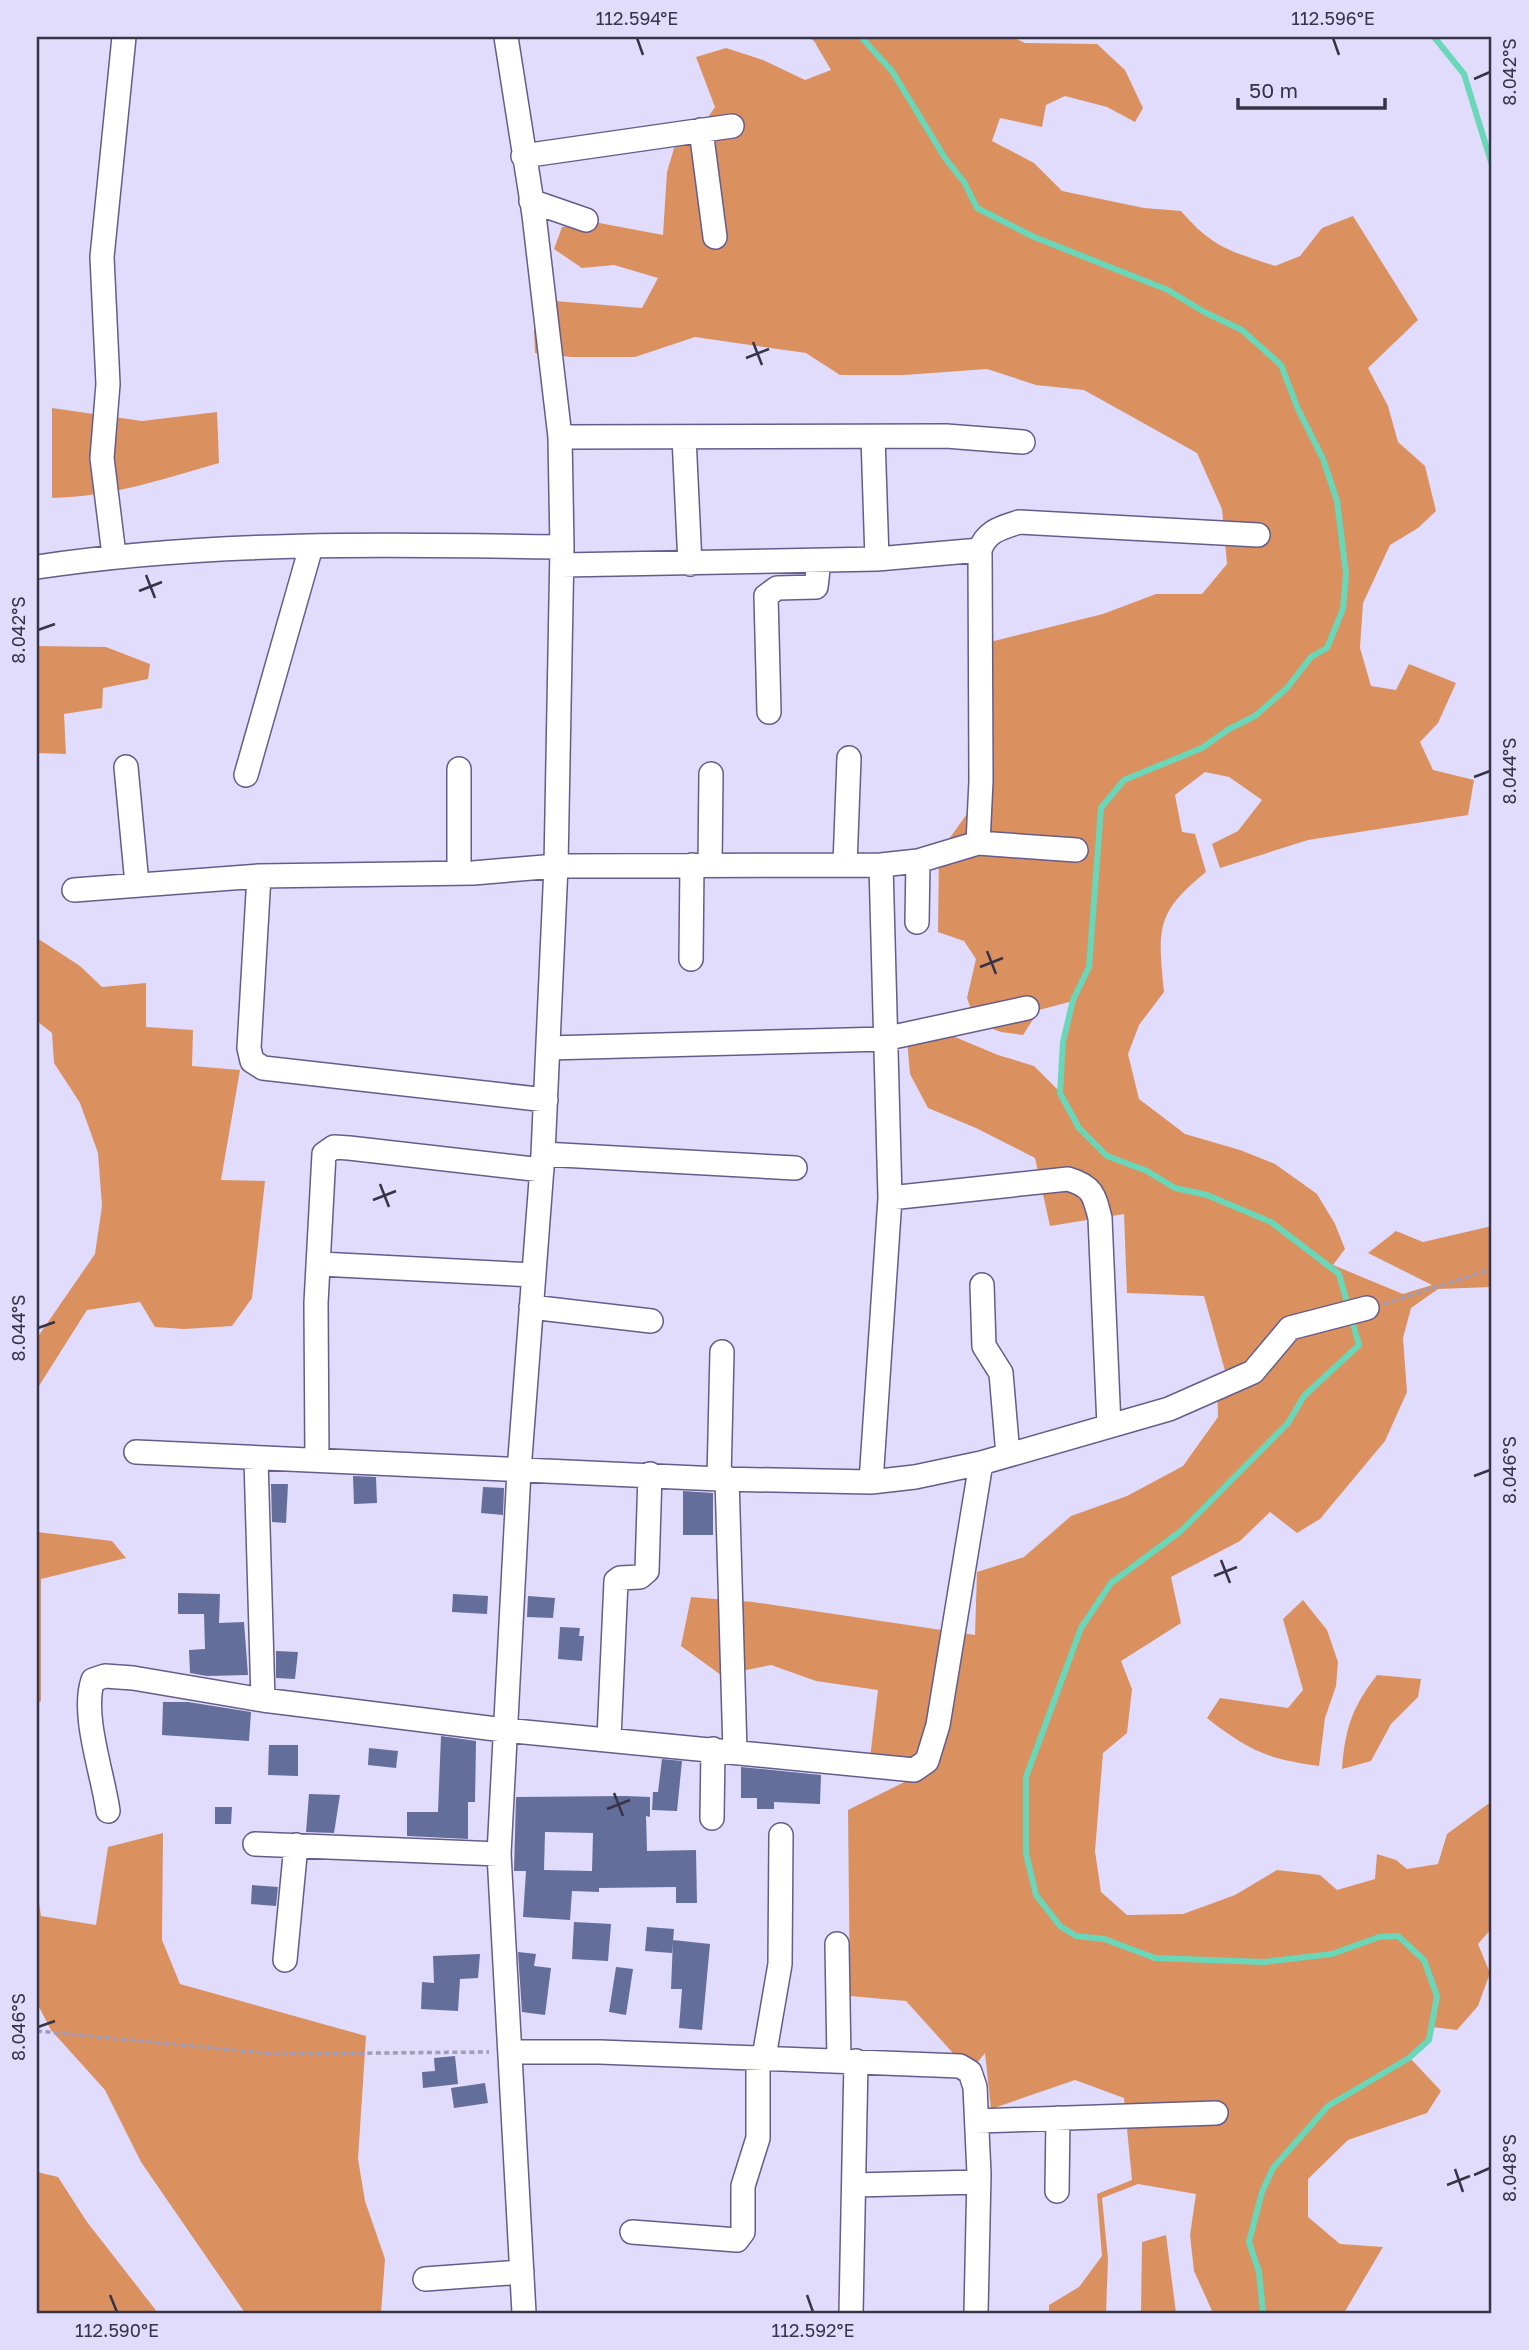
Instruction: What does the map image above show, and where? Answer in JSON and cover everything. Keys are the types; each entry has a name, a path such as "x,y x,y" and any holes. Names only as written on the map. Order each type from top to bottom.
{"street":[{"path":"114,555 102,458 108,384 102,257 124,37"},
{"path":"506,37 531,201 560,436 562,556 556,866 543,1162 519,1471 499,1854 524,2313"},
{"path":"523,156 732,126"},
{"path":"701,130 715,237"},
{"path":"531,201 586,220"},
{"path":"560,436 946,436 1023,442"},
{"path":"684,437 690,564"},
{"path":"873,437 877,559"},
{"path":"978,843 981,781 980,550 989,534 1019,522 1258,535"},
{"path":"246,775 311,547"},
{"path":"37,567 114,555 311,547 562,556 690,564 877,559 980,550"},
{"path":"769,712 765,596 777,588 816,587 819,561"},
{"path":"845,864 849,758"},
{"path":"126,767 137,884"},
{"path":"459,769 459,873"},
{"path":"691,959 711,774"},
{"path":"74,890 259,876 459,873 556,866 881,866 918,861 978,843 1076,850"},
{"path":"917,922 918,861"},
{"path":"871,1482 890,1198 881,866"},
{"path":"259,876 249,1048 252,1060 263,1068 546,1100"},
{"path":"548,1048 884,1039 1027,1008"},
{"path":"317,1460 316,1303 320,1264 321,1169 324,1154 334,1147 543,1162 795,1168"},
{"path":"890,1198 1068,1179 1085,1184 1094,1197 1100,1218 1109,1426"},
{"path":"320,1264 534,1275"},
{"path":"982,1285 984,1346 1001,1373 1008,1455"},
{"path":"531,1307 651,1321"},
{"path":"136,1452 519,1471 871,1482 981,1463 1169,1409 1229,1385 1253,1372 1290,1328 1367,1308"},
{"path":"712,1818 724,1750 722,1352"},
{"path":"256,1458 263,1700"},
{"path":"108,1811 93,1735 89,1691 93,1680 105,1676 133,1678 263,1700 504,1730 609,1738 898,1771 914,1770 927,1761 938,1725 955,1636 981,1463"},
{"path":"609,1738 616,1581 620,1578 640,1577 647,1571 650,1474"},
{"path":"632,2232 737,2241 743,2232 743,2186 758,2138 761,2057 780,1965 781,1835"},
{"path":"255,1844 499,1854"},
{"path":"285,1960 296,1845"},
{"path":"837,1944 848,2061 853,2185 851,2313"},
{"path":"510,2052 761,2057 960,2066 970,2073 973,2080 977,2121 976,2313"},
{"path":"977,2121 1216,2113"},
{"path":"1057,2191 1058,2118"},
{"path":"853,2185 978,2182"},
{"path":"425,2278 522,2272"}],"path":[{"path":"1367,1308 1404,1300 1492,1269"},
{"path":"37,2031 274,2054 510,2052"}],"shaded area":[{"path":"808,37 1012,37 1025,43 1097,44 1125,70 1143,108 1135,122 1107,107 1065,96 1046,105 1042,127 1000,118 992,141 1034,163 1062,191 1144,208 1181,211 1203,233 1223,247 1275,266 1300,256 1322,228 1353,216 1418,320 1368,368 1388,406 1398,442 1425,466 1436,511 1418,528 1390,545 1363,603 1360,648 1371,686 1396,690 1409,664 1456,683 1438,723 1420,742 1433,770 1474,780 1468,815 1308,840 1220,868 1212,844 1238,831 1262,800 1229,777 1205,772 1175,795 1182,832 1195,834 1206,872 1189,886 1169,911 1161,937 1164,992 1139,1025 1128,1054 1139,1099 1185,1134 1240,1150 1275,1164 1317,1194 1335,1224 1345,1249 1333,1265 1403,1294 1432,1285 1368,1253 1396,1231 1423,1242 1492,1226 1492,1287 1438,1289 1411,1308 1403,1338 1407,1392 1385,1441 1320,1519 1297,1533 1270,1512 1240,1541 1171,1577 1181,1623 1121,1661 1132,1689 1127,1733 1103,1753 1095,1851 1101,1892 1127,1915 1183,1914 1235,1895 1277,1870 1320,1875 1337,1890 1375,1879 1377,1854 1396,1860 1407,1869 1438,1864 1447,1834 1492,1801 1492,1928 1478,1944 1490,1973 1478,2006 1457,2030 1432,2027 1429,2040 1410,2058 1441,2091 1427,2113 1348,2140 1308,2179 1308,2217 1340,2244 1383,2247 1344,2313 1213,2313 1194,2271 1190,2235 1196,2194 1138,2184 1102,2198 1108,2259 1106,2313 1049,2313 1049,2305 1079,2287 1102,2256 1097,2194 1132,2180 1124,2098 1075,2080 991,2109 985,2053 970,2072 906,2001 850,1996 848,1810 933,1768 869,1767 878,1690 816,1681 771,1665 721,1675 681,1646 691,1597 753,1602 975,1635 977,1572 1024,1557 1071,1516 1127,1496 1183,1466 1218,1417 1217,1385 1229,1385 1204,1296 1127,1293 1124,1214 1050,1226 1035,1158 976,1128 928,1108 910,1074 906,1027 943,1032 998,1055 1034,1066 1060,1092 1063,1042 1073,1001 1039,1010 1023,1035 1001,1032 976,1023 967,998 976,959 964,941 938,932 939,853 969,811 986,643 1103,614 1156,594 1202,594 1227,564 1222,509 1197,453 1084,390 1036,385 987,369 904,375 840,375 806,353 695,337 635,357 571,357 535,353 534,330 555,301 642,308 658,278 614,265 582,268 554,249 562,227 594,222 663,235 667,172 675,145 698,132 715,107 696,57 726,48 763,60 805,80 831,70 814,41"},
{"path":"52,408 142,421 217,412 219,463 116,491 52,498"},
{"path":"37,646 106,647 150,664 148,679 103,688 102,708 64,714 66,754 37,753"},
{"path":"37,938 80,966 102,987 146,983 146,1027 193,1030 192,1066 240,1070 221,1180 265,1181 252,1298 232,1326 184,1329 155,1327 140,1302 87,1310 37,1389 37,1338 95,1254 102,1206 98,1153 80,1103 54,1063 52,1033 37,1021"},
{"path":"37,1532 112,1541 126,1558 41,1579 41,1701 37,1703"},
{"path":"1303,1600 1327,1630 1338,1662 1336,1686 1325,1718 1319,1766 1285,1760 1259,1751 1234,1738 1207,1718 1220,1698 1288,1708 1303,1690 1283,1619"},
{"path":"1377,1675 1421,1679 1418,1697 1391,1724 1371,1761 1342,1769 1351,1719"},
{"path":"163,1833 162,1940 180,1984 366,2036 358,2159 365,2201 385,2259 381,2313 245,2313 141,2162 105,2090 51,2030 37,2003 37,1890 41,1916 96,1925 108,1847"},
{"path":"37,2172 58,2177 87,2222 158,2313 37,2313"},
{"path":"1166,2235 1176,2313 1141,2313 1142,2242"}],"building":[{"path":"353,1476 376,1477 377,1503 354,1504"},
{"path":"271,1484 288,1484 286,1523 272,1522"},
{"path":"483,1487 504,1488 503,1515 481,1513"},
{"path":"683,1491 713,1493 713,1535 683,1535"},
{"path":"178,1593 220,1594 219,1623 244,1622 248,1675 207,1676 190,1673 189,1650 205,1649 204,1614 178,1614"},
{"path":"453,1594 488,1596 487,1614 452,1612"},
{"path":"528,1596 555,1598 553,1618 527,1617"},
{"path":"560,1627 580,1628 579,1636 584,1636 582,1661 558,1659"},
{"path":"276,1651 298,1652 295,1679 276,1678"},
{"path":"163,1702 188,1702 251,1712 249,1741 162,1735"},
{"path":"441,1736 476,1741 475,1802 468,1802 468,1839 407,1836 407,1812 438,1812"},
{"path":"269,1745 298,1745 298,1776 268,1775"},
{"path":"369,1748 398,1751 396,1768 368,1765"},
{"path":"662,1759 682,1761 677,1811 652,1810 653,1792 658,1792"},
{"path":"741,1767 821,1775 820,1804 774,1802 774,1809 757,1809 757,1798 741,1798"},
{"path":"309,1794 340,1795 334,1833 306,1832"},
{"path":"516,1797 650,1797 650,1817 646,1816 647,1851 696,1850 697,1903 676,1903 676,1887 599,1888 599,1892 572,1891 570,1920 523,1917 526,1871 514,1871","holes":["545,1832 593,1833 592,1871 544,1870"]},
{"path":"215,1807 232,1807 231,1824 215,1824"},
{"path":"252,1885 278,1887 276,1906 251,1904"},
{"path":"574,1922 611,1924 608,1961 572,1959"},
{"path":"647,1927 674,1929 672,1953 645,1951"},
{"path":"673,1940 710,1944 702,2030 679,2028 682,1989 671,1989"},
{"path":"518,1952 536,1954 534,1966 551,1968 545,2015 522,2012"},
{"path":"480,1954 478,1978 460,1979 458,2011 421,2009 422,1982 434,1983 433,1956"},
{"path":"616,1967 633,1969 626,2015 609,2012"},
{"path":"455,2056 458,2084 423,2088 422,2072 435,2071 434,2058"},
{"path":"485,2083 488,2103 454,2108 451,2088"}],"waterway":[{"path":"861,37 892,71 945,158 964,182 977,208 1034,237 1168,290 1204,312 1242,330 1281,365 1298,409 1323,459 1337,501 1346,574 1343,609 1327,648 1311,657 1287,688 1255,716 1229,729 1202,748 1124,780 1101,808 1089,967 1073,1000 1063,1042 1060,1093 1079,1128 1107,1156 1147,1171 1175,1188 1207,1195 1271,1222 1339,1274 1359,1345 1304,1396 1288,1423 1181,1531 1111,1583 1081,1628 1026,1777 1026,1853 1036,1895 1060,1926 1076,1936 1104,1939 1155,1958 1264,1962 1332,1954 1379,1937 1398,1936 1424,1960 1437,1996 1429,2040 1409,2058 1328,2106 1273,2168 1262,2192 1249,2242 1259,2272 1263,2313"},
{"path":"1434,37 1464,74 1492,165"}]}
